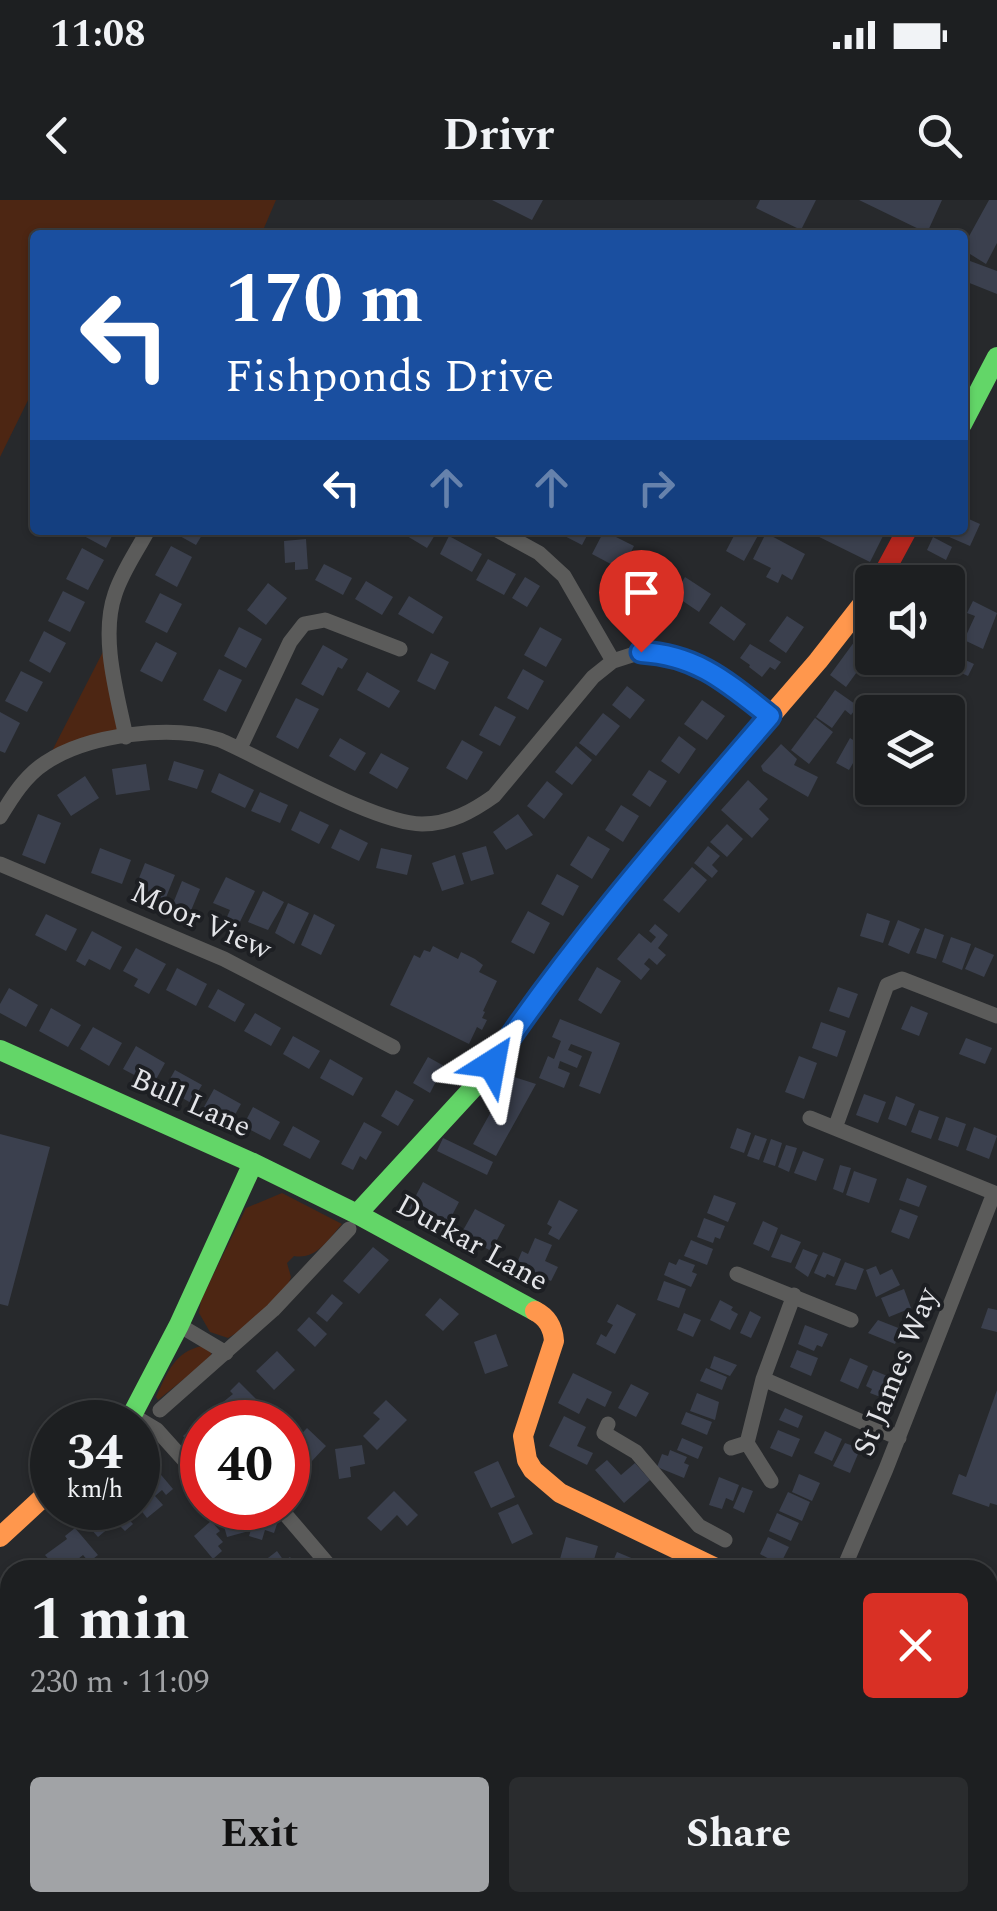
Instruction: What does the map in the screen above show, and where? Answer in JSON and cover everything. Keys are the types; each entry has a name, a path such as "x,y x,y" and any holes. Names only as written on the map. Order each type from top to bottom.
{"street":[{"path":"968,413 997,357"},
{"path":"126,737 112,657 111,609 145,535"},
{"path":"506,535 539,553 564,576 613,661"},
{"path":"888,565 905,535"},
{"path":"160,1410 309,1274 485,1075 557,971 648,856 855,613"},
{"path":"240,748 290,642 304,624 325,620 402,650"},
{"path":"0,817 27,779 43,764 66,752 174,730 196,732 240,748 382,816 421,824 440,822 478,808 494,796 593,678 613,661 641,652 665,653 694,662 770,716"},
{"name":"Moor View","path":"0,864 224,958 372,1046 393,1047"},
{"path":"836,1128 887,985 902,979 997,1016"},
{"name":"Bull Lane","path":"0,1050 252,1163 353,1222"},
{"path":"810,1118 996,1193"},
{"path":"138,1400 179,1325 252,1163"},
{"name":"St James Way","path":"847,1560 996,1193"},
{"name":"Durkar Lane","path":"353,1222 543,1315 553,1330 554,1342 523,1436 526,1460 532,1470 560,1493 698,1560"},
{"path":"294,1261 309,1274"},
{"path":"737,1274 851,1320"},
{"path":"771,1481 739,1446 794,1295"},
{"path":"179,1325 226,1353"},
{"path":"763,1379 899,1438"},
{"path":"608,1424 604,1433 639,1455 699,1526 726,1540"},
{"path":"160,1433 180,1456"},
{"path":"0,1537 30,1509"},
{"path":"684,1554 699,1526"},
{"path":"287,1544 301,1531 325,1560"}],"shaded area":[{"path":"0,200 276,200 263,230 30,230 30,396 0,457"},
{"path":"109,640 123,734 49,757"},
{"path":"282,1193 342,1224 315,1252 294,1256 287,1263 291,1277 288,1285 245,1328 228,1338 210,1332 199,1313 201,1300 246,1208"},
{"path":"202,1346 212,1351 210,1358 158,1400 173,1364"}],"building":[{"path":"492,200 543,200 532,220"},
{"path":"760,200 816,200 801,230 756,208"},
{"path":"859,200 942,200 928,230"},
{"path":"989,200 997,200 997,243 986,264 968,253 968,238"},
{"path":"968,260 997,271 997,294 968,282"},
{"path":"968,519 980,524 970,546 945,535 968,535"},
{"path":"84,535 112,535 106,548"},
{"path":"178,535 202,535 196,545"},
{"path":"405,535 435,535 427,548"},
{"path":"563,535 587,535 582,545"},
{"path":"602,535 612,535 634,546 622,570 592,554"},
{"path":"734,535 758,535 744,561 726,551"},
{"path":"765,535 805,554 792,580 782,574 778,583 766,577 771,568 753,559"},
{"path":"815,535 884,535 870,562"},
{"path":"449,536 482,554 472,572 440,554"},
{"path":"933,537 952,547 946,560 927,550"},
{"path":"306,539 308,569 295,570 295,562 285,563 284,541"},
{"path":"171,546 192,557 177,587 155,575"},
{"path":"82,548 104,560 88,590 66,579"},
{"path":"644,557 671,571 656,598 630,584"},
{"path":"488,559 516,574 504,595 476,580"},
{"path":"324,564 352,578 343,595 315,580"},
{"path":"525,577 540,586 527,607 512,598"},
{"path":"685,577 711,594 699,612 674,595"},
{"path":"366,581 393,597 382,615 355,599"},
{"path":"268,583 287,598 266,625 247,610"},
{"path":"63,591 85,602 70,632 48,621"},
{"path":"160,593 182,604 167,633 145,622"},
{"path":"409,596 443,617 433,634 398,614"},
{"path":"973,601 997,613 983,649 965,640 975,616 967,613"},
{"path":"721,606 746,624 734,641 709,623"},
{"path":"787,616 804,627 786,653 769,641"},
{"path":"239,627 262,639 246,668 224,656"},
{"path":"540,627 562,639 546,667 524,655"},
{"path":"44,631 66,643 50,673 29,661"},
{"path":"855,641 855,675 846,687 830,675"},
{"path":"156,642 177,653 162,682 140,671"},
{"path":"750,644 781,662 775,670 770,667 762,677 740,658"},
{"path":"323,645 348,659 342,669 338,667 323,696 301,684"},
{"path":"431,653 449,662 435,690 417,681"},
{"path":"965,660 974,664 968,676 965,675"},
{"path":"219,669 242,680 226,712 203,700"},
{"path":"523,669 544,681 528,710 507,698"},
{"path":"21,671 43,682 27,712 5,701"},
{"path":"367,672 400,691 389,708 357,690"},
{"path":"627,686 645,700 630,719 612,705"},
{"path":"835,690 855,704 851,715 845,710 832,728 816,717"},
{"path":"296,698 319,709 298,749 276,737"},
{"path":"702,700 725,716 707,740 684,724"},
{"path":"495,706 516,717 500,746 479,735"},
{"path":"0,712 20,723 5,753 0,751"},
{"path":"603,713 620,726 596,756 579,743"},
{"path":"815,718 833,732 809,764 791,750"},
{"path":"679,736 696,749 679,774 661,761"},
{"path":"340,738 366,753 355,771 329,756"},
{"path":"850,738 855,741 855,760 849,770 836,763"},
{"path":"462,740 483,752 467,780 446,768"},
{"path":"781,744 797,759 794,765 818,777 808,797 763,771 761,766"},
{"path":"576,746 592,760 572,785 555,772"},
{"path":"381,753 409,768 397,789 369,773"},
{"path":"174,761 204,770 197,789 168,780"},
{"path":"146,764 150,790 116,795 112,769"},
{"path":"649,770 667,781 650,807 632,795"},
{"path":"219,773 254,790 245,808 211,792"},
{"path":"85,776 99,798 71,816 57,795"},
{"path":"748,780 768,799 759,809 769,819 752,838 721,810"},
{"path":"547,781 563,794 544,819 527,806"},
{"path":"260,792 288,805 280,823 251,811"},
{"path":"621,805 639,816 623,842 605,830"},
{"path":"300,811 329,825 319,844 291,830"},
{"path":"38,814 61,823 45,864 22,855"},
{"path":"518,814 533,835 506,850 493,832"},
{"path":"727,824 743,839 727,857 710,842"},
{"path":"340,829 368,843 359,861 331,848"},
{"path":"588,836 610,849 592,879 570,865"},
{"path":"486,846 494,874 471,881 462,853"},
{"path":"708,846 720,856 712,865 718,871 712,878 694,863"},
{"path":"100,848 131,860 122,884 91,873"},
{"path":"381,848 412,855 407,875 376,868"},
{"path":"455,855 464,884 442,891 432,863"},
{"path":"145,863 175,875 165,900 135,888"},
{"path":"692,867 707,880 679,913 663,900"},
{"path":"557,874 579,886 563,916 541,904"},
{"path":"226,877 255,891 235,932 223,926 230,910 213,903"},
{"path":"182,881 200,889 190,913 172,906"},
{"path":"263,891 284,902 268,930 248,922"},
{"path":"288,903 309,913 294,944 275,933"},
{"path":"528,911 550,923 534,954 511,942"},
{"path":"867,913 890,921 883,943 860,936"},
{"path":"46,914 77,929 66,951 35,935"},
{"path":"314,914 335,925 321,955 301,945"},
{"path":"898,920 920,929 909,954 888,945"},
{"path":"655,924 668,935 658,948 666,955 657,965 649,958 644,964 650,969 641,980 617,959 639,933 651,943 656,937 649,931"},
{"path":"925,928 944,935 936,959 916,953"},
{"path":"92,931 122,947 110,970 89,959 85,966 76,961"},
{"path":"951,937 971,944 962,970 942,962"},
{"path":"433,946 458,959 461,952 475,959 483,965 479,972 497,981 483,1011 482,1018 487,1020 482,1030 477,1027 469,1044 390,1005 414,955 420,958 424,950 430,952"},
{"path":"975,947 994,955 984,977 965,969"},
{"path":"136,948 166,964 149,994 134,986 138,979 123,971"},
{"path":"597,967 621,981 601,1014 578,1000"},
{"path":"177,968 207,984 196,1006 166,990"},
{"path":"838,987 858,994 849,1018 829,1011"},
{"path":"9,988 38,1005 26,1027 0,1013 0,1004"},
{"path":"218,989 245,1004 235,1022 208,1007"},
{"path":"911,1006 928,1013 919,1036 901,1029"},
{"path":"51,1008 81,1025 68,1047 39,1031"},
{"path":"255,1013 281,1028 271,1046 244,1031"},
{"path":"560,1019 620,1043 600,1094 579,1086 592,1052 571,1044 568,1050 582,1056 577,1068 560,1061 558,1068 570,1073 564,1088 539,1078 548,1056 554,1059 561,1041 552,1037"},
{"path":"821,1022 846,1031 837,1057 812,1048"},
{"path":"93,1027 122,1043 109,1066 80,1049"},
{"path":"293,1036 320,1051 309,1069 283,1054"},
{"path":"966,1038 992,1048 985,1064 959,1054"},
{"path":"136,1046 165,1063 153,1085 123,1069"},
{"path":"799,1056 817,1063 804,1099 785,1092"},
{"path":"428,1057 444,1066 430,1093 413,1083"},
{"path":"330,1059 363,1078 353,1096 320,1078"},
{"path":"175,1070 202,1085 191,1103 165,1088"},
{"path":"511,1076 536,1084 496,1156 473,1144"},
{"path":"214,1089 241,1104 231,1122 204,1107"},
{"path":"396,1090 414,1100 398,1126 381,1116"},
{"path":"864,1094 886,1102 878,1123 856,1115"},
{"path":"896,1096 915,1104 906,1126 888,1119"},
{"path":"253,1107 280,1122 270,1140 243,1126"},
{"path":"919,1110 939,1117 931,1139 911,1132"},
{"path":"946,1117 966,1124 958,1147 938,1140"},
{"path":"364,1122 382,1132 366,1160 360,1156 353,1170 341,1164"},
{"path":"293,1126 320,1141 310,1159 283,1145"},
{"path":"974,1127 997,1136 989,1159 966,1150"},
{"path":"737,1128 751,1133 744,1153 730,1148"},
{"path":"0,1134 50,1147 8,1306 0,1304"},
{"path":"755,1135 767,1139 759,1160 747,1156"},
{"path":"443,1138 493,1162 487,1175 437,1151"},
{"path":"771,1139 782,1143 775,1166 763,1162"},
{"path":"786,1145 797,1148 789,1172 778,1167"},
{"path":"803,1151 824,1159 816,1181 794,1173"},
{"path":"840,1165 851,1168 843,1193 833,1189"},
{"path":"854,1171 877,1179 869,1203 846,1195"},
{"path":"907,1178 927,1186 919,1207 899,1200"},
{"path":"423,1182 459,1202 445,1229 409,1209"},
{"path":"714,1195 736,1203 728,1222 707,1213"},
{"path":"559,1200 578,1210 559,1240 548,1234 552,1227 547,1224"},
{"path":"475,1209 505,1225 491,1251 461,1234"},
{"path":"900,1209 918,1216 909,1239 891,1232"},
{"path":"704,1218 725,1226 720,1239 715,1237 713,1243 697,1237"},
{"path":"763,1221 778,1228 769,1251 753,1244"},
{"path":"781,1234 801,1242 791,1263 771,1257"},
{"path":"535,1238 552,1245 545,1261 558,1267 551,1281 516,1265 522,1251 528,1254"},
{"path":"691,1240 713,1249 707,1265 684,1256"},
{"path":"373,1247 389,1260 359,1294 343,1281"},
{"path":"803,1249 818,1255 808,1277 795,1268"},
{"path":"823,1252 841,1259 834,1277 814,1273"},
{"path":"679,1259 695,1265 692,1272 697,1274 691,1287 664,1275 669,1262 676,1265"},
{"path":"845,1262 864,1269 856,1290 835,1285"},
{"path":"876,1266 880,1275 892,1269 900,1285 876,1297 866,1270"},
{"path":"664,1281 686,1289 679,1308 657,1300"},
{"path":"904,1289 911,1308 889,1317 881,1298"},
{"path":"332,1294 343,1303 327,1322 316,1313"},
{"path":"440,1298 459,1314 443,1331 425,1315"},
{"path":"720,1300 738,1314 730,1330 710,1320"},
{"path":"617,1304 636,1314 615,1354 596,1344 613,1325 607,1322"},
{"path":"988,1308 997,1310 997,1332 981,1328"},
{"path":"750,1311 761,1317 751,1338 740,1333"},
{"path":"684,1313 701,1320 693,1337 677,1330"},
{"path":"309,1317 327,1334 315,1347 297,1330"},
{"path":"878,1320 901,1329 895,1344 868,1333"},
{"path":"805,1325 828,1334 822,1347 817,1345 814,1351 798,1344"},
{"path":"496,1334 508,1366 485,1374 474,1342"},
{"path":"797,1350 818,1358 811,1376 790,1367"},
{"path":"277,1351 295,1370 274,1390 256,1371"},
{"path":"714,1356 737,1365 730,1376 710,1368"},
{"path":"850,1358 868,1366 858,1389 840,1381"},
{"path":"706,1368 727,1377 722,1390 700,1381"},
{"path":"873,1370 892,1378 883,1398 870,1393 872,1389 866,1386"},
{"path":"573,1373 612,1392 605,1407 587,1398 579,1414 558,1403"},
{"path":"239,1382 257,1400 226,1400 233,1394 230,1391"},
{"path":"631,1384 649,1393 636,1417 618,1408"},
{"path":"997,1390 997,1505 990,1503 989,1507 952,1494 959,1474 966,1477"},
{"path":"697,1393 719,1402 715,1420 690,1411"},
{"path":"386,1400 407,1420 377,1450 363,1436 380,1419 373,1413"},
{"path":"785,1408 803,1416 798,1428 779,1420"},
{"path":"686,1412 712,1422 707,1435 681,1424"},
{"path":"564,1416 586,1427 577,1446 593,1453 587,1465 549,1446"},
{"path":"778,1430 800,1439 792,1457 770,1448"},
{"path":"310,1431 326,1446 310,1461"},
{"path":"825,1431 842,1439 832,1461 814,1453"},
{"path":"682,1438 703,1447 698,1459 677,1450"},
{"path":"845,1443 856,1447 854,1452 858,1454 850,1473 833,1466"},
{"path":"362,1445 365,1464 350,1467 351,1477 339,1479 335,1449"},
{"path":"670,1450 687,1457 684,1463 689,1465 684,1478 657,1467 662,1454 668,1456"},
{"path":"607,1460 621,1475 635,1463 650,1480 624,1503 595,1470"},
{"path":"498,1461 515,1497 491,1508 474,1472"},
{"path":"160,1474 173,1489 166,1495"},
{"path":"799,1474 820,1483 812,1501 792,1492"},
{"path":"719,1477 739,1485 733,1501 726,1498 722,1509 709,1505"},
{"path":"742,1487 753,1491 744,1513 733,1508"},
{"path":"394,1491 418,1515 407,1526 397,1515 381,1531 367,1518"},
{"path":"788,1492 810,1502 802,1521 779,1511"},
{"path":"518,1504 533,1534 512,1544 498,1513"},
{"path":"777,1513 799,1523 791,1541 769,1531"},
{"path":"77,1530 98,1555 92,1560 83,1555 77,1560 49,1560 45,1555 67,1539 65,1536"},
{"path":"201,1530 219,1530 216,1534 223,1542 218,1546 222,1551 213,1559 194,1536"},
{"path":"225,1530 249,1530 249,1531 227,1537"},
{"path":"251,1530 265,1530 262,1540 249,1536"},
{"path":"566,1537 598,1546 594,1560 560,1559"},
{"path":"768,1537 789,1547 782,1560 760,1554"},
{"path":"277,1551 283,1560 265,1560"},
{"path":"617,1552 636,1560 613,1560"}],"traffic: fast":[{"path":"968,413 997,357"},
{"path":"357,1214 485,1075 542,990 724,770"},
{"path":"0,1050 253,1163 357,1214 535,1311"},
{"path":"140,1400 179,1325 253,1163"}],"traffic: slow":[{"path":"724,770 855,614"},
{"path":"535,1311 549,1323 554,1341 523,1436 533,1470 560,1493 699,1560"},
{"path":"0,1537 30,1509"}],"traffic: jam":[{"path":"888,565 904,535"}],"route":[{"path":"492,1064 542,990 648,856 770,716 694,662 665,653 641,652"}]}
